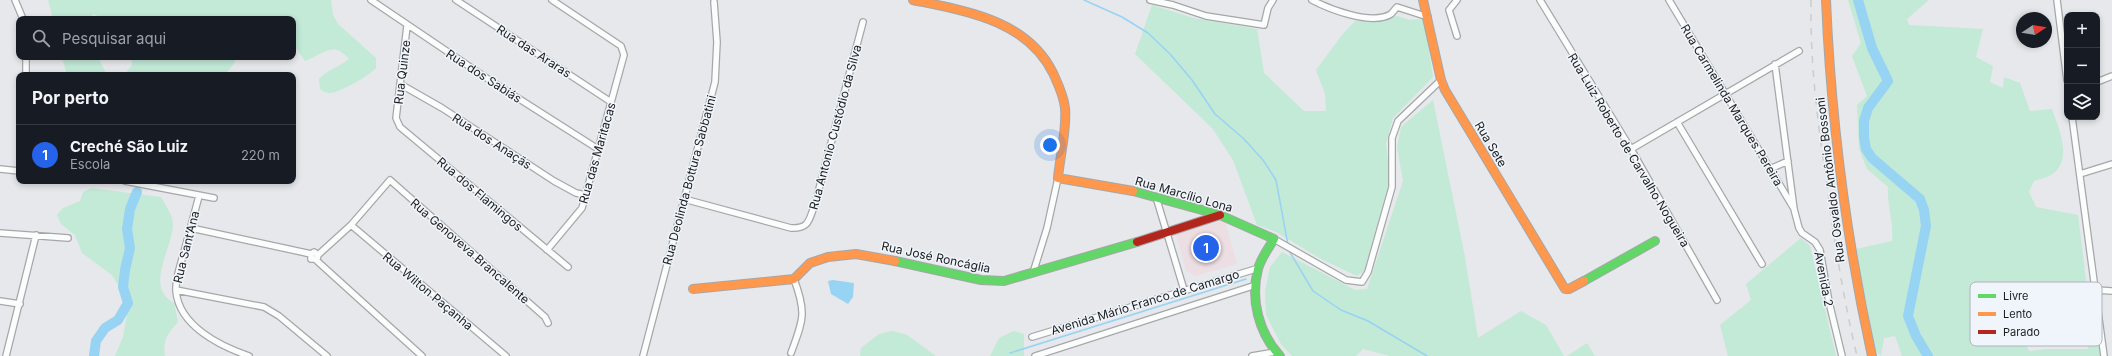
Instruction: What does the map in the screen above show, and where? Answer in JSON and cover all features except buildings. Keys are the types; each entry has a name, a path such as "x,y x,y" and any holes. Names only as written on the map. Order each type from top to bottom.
{"street":[{"path":"15,0 22,16"},
{"name":"Rua dos Sabiás","path":"371,0 407,26 598,149"},
{"name":"Rua das Araras","path":"456,0 611,102"},
{"name":"Rua das Maritacas","path":"547,250 574,220 582,208 624,55 621,46 552,0"},
{"path":"913,0 958,10 1006,25 1027,37 1042,52 1053,69 1065,107 1058,178 1048,228 1033,273"},
{"path":"1150,0 1173,5 1206,16 1264,25 1268,8 1273,0"},
{"path":"1312,0 1342,13 1371,17 1391,14 1397,7 1399,0"},
{"name":"Rua Sete","path":"1423,0 1428,17 1440,80 1565,289 1574,286 1655,241"},
{"path":"1457,0 1449,10 1457,36"},
{"name":"Rua Luiz Roberto de Carvalho Nogueira","path":"1540,0 1631,149 1717,300"},
{"name":"Rua Carmelinda Marques Pereira","path":"1669,0 1794,209"},
{"name":"Rua Osvaldo Antônio Bossoni","path":"1826,0 1828,56 1835,142 1856,292 1872,356"},
{"path":"2057,0 2064,56"},
{"name":"Rua Deolinda Bottura Sabbatini","path":"643,356 715,82 717,42 714,2"},
{"path":"1397,7 1428,17"},
{"name":"Rua Antonio Custódio da Silva","path":"684,199 791,228 800,229 808,223 815,204 863,22"},
{"name":"Rua Quinze","path":"396,118 407,26"},
{"path":"1631,149 1799,51"},
{"path":"26,60 26,72"},
{"path":"1775,64 1794,209"},
{"path":"2100,81 2112,76"},
{"name":"Rua Marcílio Lona","path":"1058,178 1135,191 1220,215 1274,239 1346,280 1362,282 1368,272 1392,188 1392,138 1398,121 1440,80"},
{"name":"Rua dos Anaçãs","path":"400,84 442,108 554,181 576,193 586,195"},
{"name":"Rua dos Flamingos","path":"396,118 400,127 568,267"},
{"path":"2072,120 2095,282"},
{"path":"1677,122 1762,264"},
{"path":"1770,169 1788,161"},
{"path":"2080,174 2112,164"},
{"path":"0,169 16,171"},
{"name":"Rua Genoveva Brancalente","path":"351,225 390,180 545,317 548,323"},
{"path":"140,184 214,198"},
{"name":"Rua Sant’Ana","path":"199,196 176,290 179,302 184,313 209,339 228,349 249,356"},
{"path":"1156,197 1184,290"},
{"name":"Avenida 2","path":"1794,209 1799,228 1802,233 1815,242 1820,250 1829,302 1842,356"},
{"name":"Rua José Roncáglia","path":"794,280 810,263 828,257 856,254 916,264 993,282 1004,281 1167,233 1220,215"},
{"path":"191,228 311,254 311,259 317,257 351,225"},
{"name":"Rua Wilton Paçanha","path":"351,225 506,356"},
{"path":"0,233 68,238"},
{"path":"6,356 36,235"},
{"path":"1252,356 1277,354 1264,334 1258,318 1255,301 1259,268 1274,239"},
{"path":"317,257 422,356"},
{"name":"Avenida Mário Franco de Camargo","path":"1032,337 1259,268"},
{"path":"693,289 794,280 802,301 803,314 791,353"},
{"name":"Avenida Mário Franco de Camargo","path":"1035,356 1256,285"},
{"path":"176,290 264,307 279,316 327,356"},
{"path":"2102,290 2112,291"},
{"path":"0,301 20,304"},
{"path":"2102,340 2104,356"}],"shaded area":[{"path":"1225,221 1237,264 1195,276 1186,270 1176,234"}],"green space":[{"path":"48,0 331,0 333,15 338,24 376,58 376,68 361,79 339,90 328,93 320,89 319,79 349,59 343,53 333,49 305,61 296,48 296,16 98,16 94,14 91,16 52,16"},
{"path":"1848,0 1929,0 1907,19 1909,25 1983,29 1976,57 1993,66 1990,82 2003,88 2004,77 2020,83 2030,111 2052,109 2062,141 2063,158 2053,174 2034,181 2029,192 2036,207 2078,215 2086,282 1970,282 1970,346 2027,346 2029,351 2045,349 2088,349 2088,346 2099,346 2100,356 1902,356 1895,336 1884,338 1881,356 1874,349 1856,249 1892,241 1892,227 1888,201 1888,187 1867,169 1859,149 1857,105 1867,96 1852,56 1861,43"},
{"path":"1152,5 1193,18 1257,29 1264,73 1304,111 1326,111 1325,94 1316,70 1342,35 1355,21 1397,16 1410,20 1424,19 1433,77 1393,118 1386,144 1390,178 1364,271 1357,276 1323,260 1276,232 1257,225 1233,160 1212,128 1135,54"},
{"path":"63,60 100,60 106,72 66,72"},
{"path":"131,60 236,60 227,72 126,72 132,65"},
{"path":"1433,100 1465,257 1478,338 1521,311 1546,325 1564,356 1390,356 1363,349 1356,356 1292,356 1281,344 1266,315 1265,291 1270,267 1282,252 1355,290 1367,289 1403,181 1397,147 1401,127"},
{"path":"91,188 161,197 171,214 173,221 172,235 160,277 161,287 165,296 174,303 178,322 171,330 165,341 165,356 115,356 123,337 128,309 126,298 112,275 82,253 75,235 61,224 57,215 63,208 80,201 83,192"},
{"path":"1801,238 1810,246 1836,356 1728,356 1720,325 1751,300 1746,284"},
{"path":"892,331 907,335 936,356 860,356 861,348 879,334"},
{"path":"1014,331 1024,334 1024,356 990,356 999,338"},
{"path":"1587,343 1595,356 1567,356"}],"water":[{"path":"833,280 854,283 853,297 848,304 831,294 828,281"}],"waterway":[{"path":"1084,0 1122,17 1148,33 1170,54 1192,80 1215,114 1244,139 1263,160 1276,180 1288,245"},
{"path":"1858,0 1872,48 1888,81 1868,108 1864,121 1866,149 1872,158 1920,199 1924,210 1926,226 1908,316 1916,336 1928,356"},
{"path":"94,356 96,341 105,328 118,320 128,303 123,287 130,248 127,229 130,209 137,192"},
{"path":"1288,249 1313,291 1341,310 1368,321 1427,356"},
{"path":"1010,353 1246,279"}],"railway":[{"path":"1811,0 1813,67 1820,134 1839,268 1857,356"}],"traffic: fast":[{"path":"1133,191 1220,215 1274,239 1259,265 1255,292 1258,316 1262,327 1273,347 1280,356"},
{"path":"1584,281 1655,241"},
{"path":"895,261 981,280 1004,281 1137,242"}],"traffic: slow":[{"path":"913,0 974,14 993,21 1028,41 1042,55 1053,73 1063,99 1065,125 1058,178 1133,191"},
{"path":"1423,0 1441,80 1445,90 1565,289 1569,289 1584,281"},
{"path":"1826,0 1828,45 1841,179 1847,223 1872,356"},
{"path":"693,289 794,279 810,263 828,257 856,254 895,261"}],"traffic: jam":[{"path":"1137,242 1220,215"}],"place":[{"name":"Creché São Luiz","path":"1206,248"}]}
